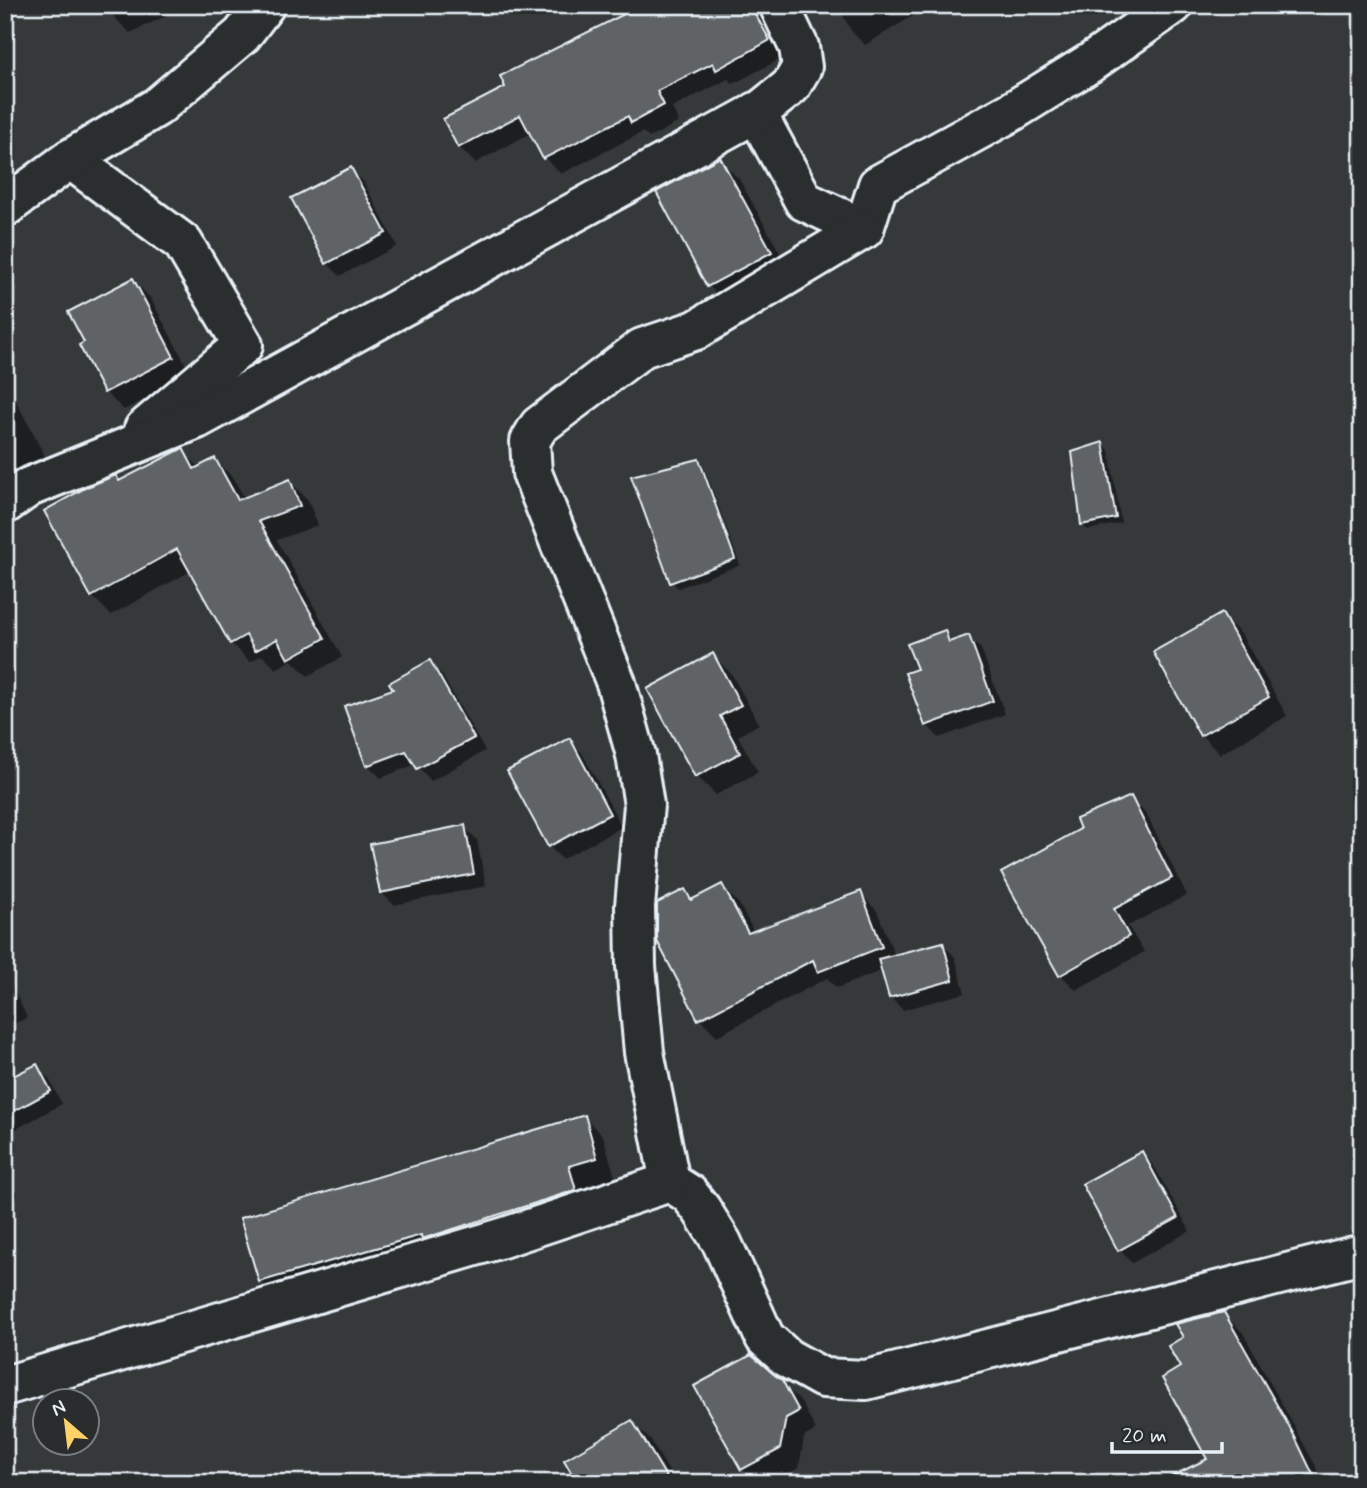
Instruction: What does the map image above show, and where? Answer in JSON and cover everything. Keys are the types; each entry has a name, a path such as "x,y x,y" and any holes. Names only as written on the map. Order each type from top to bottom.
{"street":[{"path":"5,207 70,159 157,107 242,35 265,5"},
{"path":"5,504 29,487 197,419 755,112 791,86 802,67 799,47 779,5"},
{"path":"1173,5 1068,77 878,186 864,229 696,330 642,348 539,426 530,441 532,473 616,683 636,755 644,805 635,906 636,966 644,1052 670,1182 689,1194 722,1243 765,1338 787,1358 823,1378 866,1380 1362,1254"},
{"path":"755,112 804,201 864,229"},
{"path":"70,159 183,243 243,345 116,454"},
{"path":"5,1386 502,1238 670,1182"}],"building":[{"path":"642,5 750,5 770,40 716,70 713,63 657,91 664,105 631,123 628,116 543,159 520,115 458,148 443,119 505,87 500,76"},
{"path":"720,157 772,252 707,287 656,192"},
{"path":"351,167 386,233 326,264 291,198"},
{"path":"133,278 174,357 104,393 79,345 84,342 68,312"},
{"path":"1103,442 1116,518 1081,525 1072,452"},
{"path":"183,448 194,469 215,458 238,500 290,479 300,506 259,521 325,638 288,659 277,639 255,651 246,635 230,644 177,549 91,597 44,511 87,487 116,475 119,481"},
{"path":"699,459 735,559 670,583 631,476"},
{"path":"1222,613 1269,697 1200,736 1153,652"},
{"path":"945,630 949,642 969,635 993,701 925,726 905,673 917,669 907,644"},
{"path":"713,653 741,705 720,716 740,753 695,777 647,689"},
{"path":"430,660 474,738 417,769 406,751 366,766 344,706 393,689 389,683"},
{"path":"570,738 610,814 548,847 507,771"},
{"path":"1131,796 1172,878 1114,909 1129,936 1059,976 1001,873 1080,829 1076,819"},
{"path":"465,825 474,874 380,893 370,844"},
{"path":"722,884 748,933 861,891 882,947 818,972 813,960 698,1020 657,941 657,903 685,889 691,900"},
{"path":"943,942 953,980 889,998 878,959"},
{"path":"37,1064 51,1091 5,1116 5,1080"},
{"path":"585,1115 597,1158 569,1166 576,1190 422,1239 421,1235 259,1282 240,1218"},
{"path":"1142,1151 1178,1218 1118,1251 1082,1184"},
{"path":"1224,1312 1294,1435 1317,1483 1158,1483 1207,1459 1162,1378 1180,1367 1168,1346 1183,1337 1175,1324"},
{"path":"751,1355 782,1380 799,1411 786,1418 780,1449 741,1470 694,1386"},
{"path":"632,1420 670,1483 577,1483 564,1460"}]}
